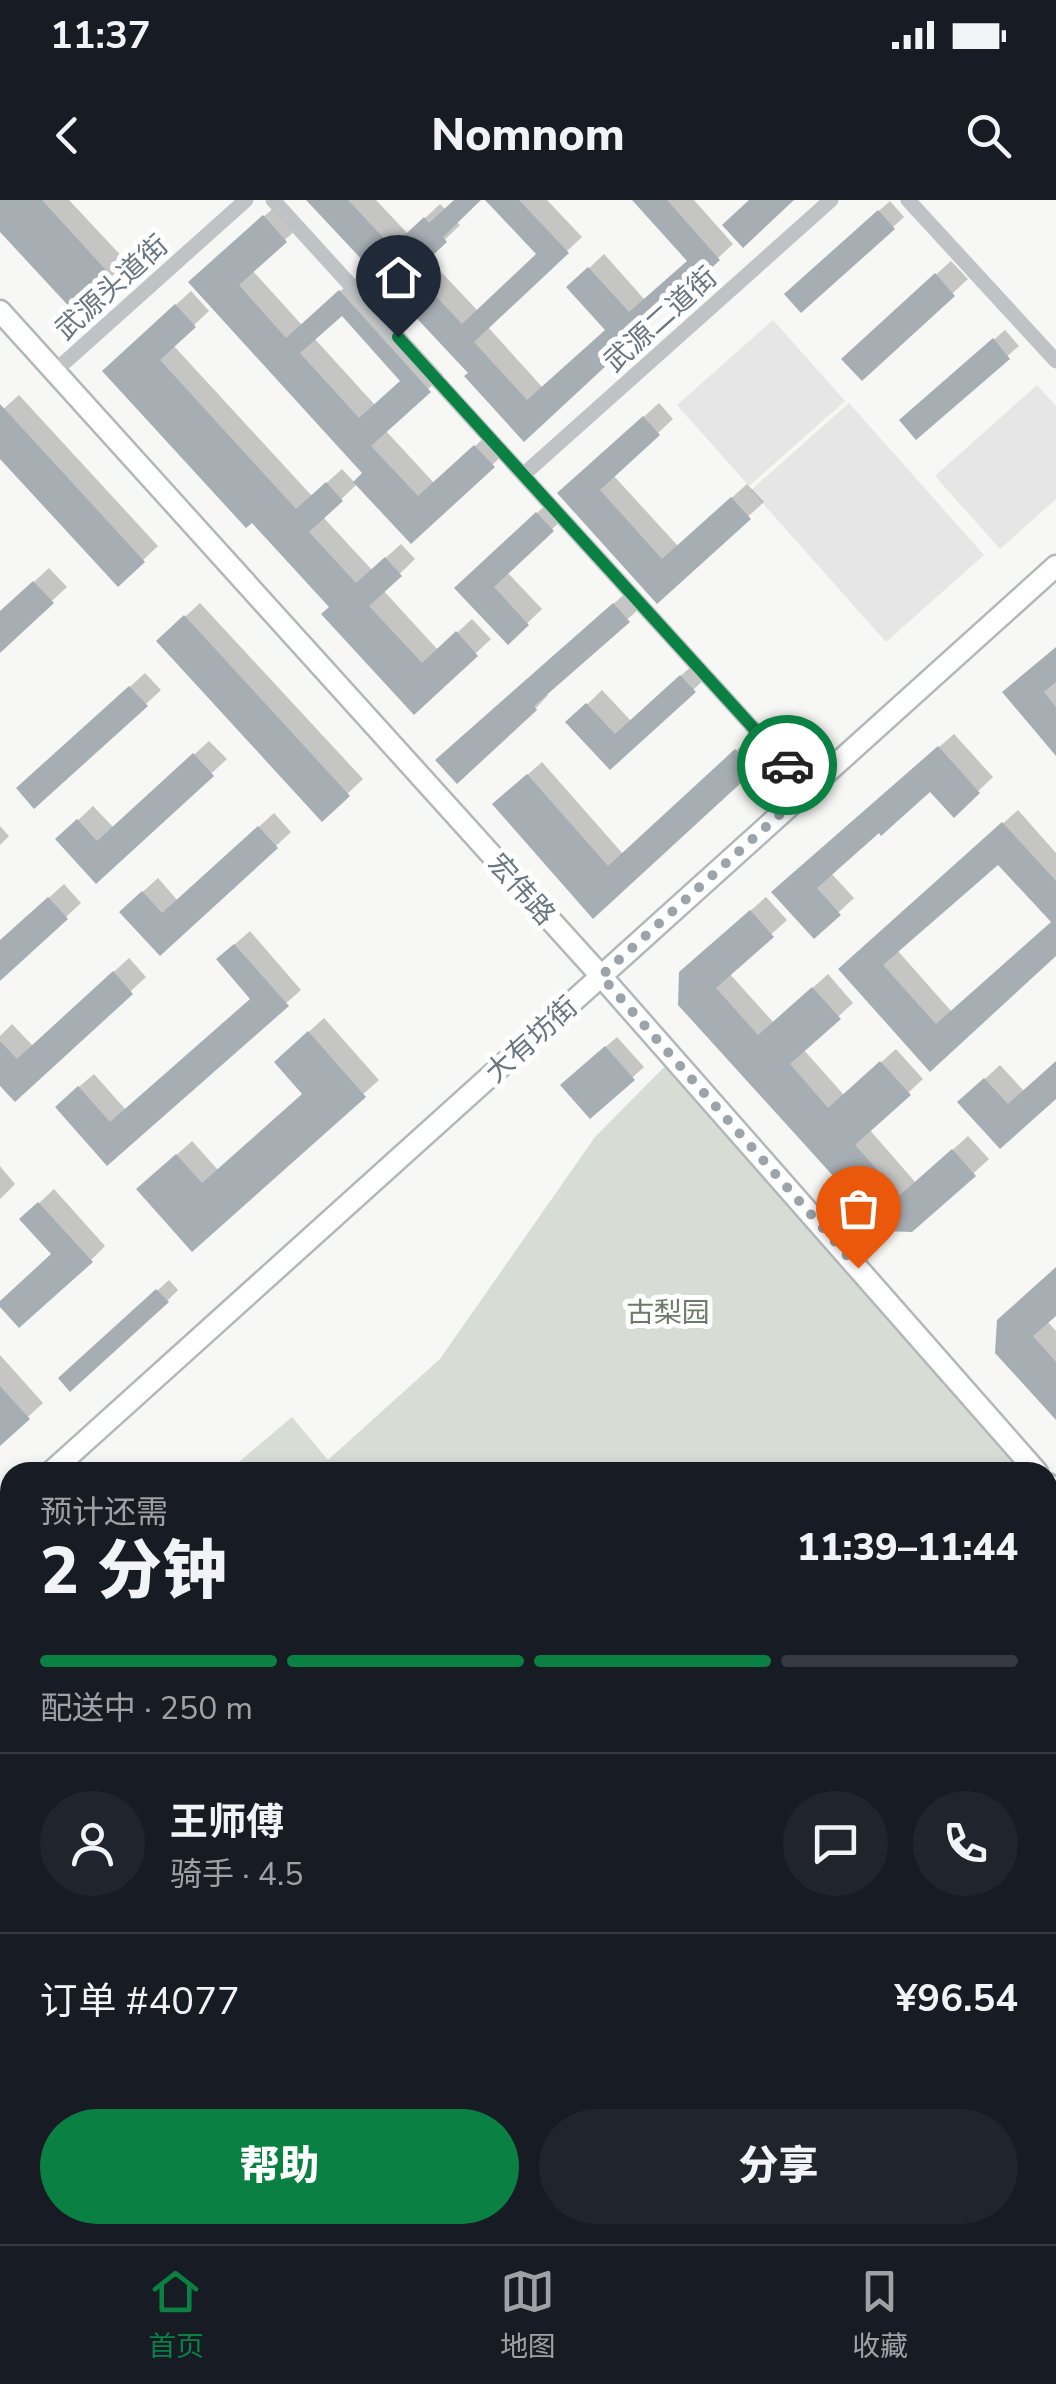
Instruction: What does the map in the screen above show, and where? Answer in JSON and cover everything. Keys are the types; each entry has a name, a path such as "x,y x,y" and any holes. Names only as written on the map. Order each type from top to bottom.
{"main road":[{"name":"宏伟路","path":"0,310 601,976 1029,1462"},
{"name":"大有坊街","path":"62,1462 1056,566"}],"street":[{"name":"武源头道街","path":"54,371 246,200"},
{"path":"273,200 809,788"},
{"name":"武源二道街","path":"523,474 831,200"},
{"path":"908,200 1056,361"}],"shaded area":[{"path":"773,320 845,401 749,486 677,405"},
{"path":"1037,385 1056,406 1056,499 1000,549 935,476"},
{"path":"849,403 984,555 886,642 751,490"}],"green space":[{"name":"古梨园","path":"666,1065 1013,1462 239,1462 292,1417 328,1460 440,1359 595,1137"}],"building":[{"path":"0,200 42,200 114,279 76,314 0,232"},
{"path":"306,200 348,200 392,247 424,217 429,223 454,200 481,200 443,237 447,242 414,273 462,324 536,254 485,200 519,200 569,253 474,342 527,400 605,330 566,287 588,267 629,312 687,261 632,200 667,200 720,260 524,442 464,376 468,373"},
{"path":"749,200 794,200 743,248 722,225"},
{"path":"878,210 895,229 801,313 784,294"},
{"path":"263,215 287,242 239,285 286,338 339,290 431,392 371,446 418,496 474,445 495,467 411,544 353,482 362,473 188,282","holes":["342,316 400,381 359,418 300,353"]},
{"path":"935,273 955,296 862,381 841,359"},
{"path":"175,304 196,327 160,360 296,509 326,482 343,501 309,532 356,583 385,557 402,576 369,606 422,663 456,631 478,656 414,715 321,614 329,607 252,523 246,528 102,371"},
{"path":"993,338 1010,359 916,440 899,420"},
{"path":"0,404 145,562 118,587 0,459"},
{"path":"643,416 660,435 600,490 662,559 731,497 751,519 657,604 557,493"},
{"path":"536,512 554,531 494,587 529,625 508,645 454,588"},
{"path":"33,581 54,603 0,653 0,611"},
{"path":"613,603 630,622 534,706 537,710 457,784 435,760"},
{"path":"184,615 350,796 322,822 156,641"},
{"path":"1056,647 1056,682 1044,692 1056,707 1056,756 1002,692"},
{"path":"680,675 696,692 610,770 565,722 586,703 615,734"},
{"path":"129,686 148,706 34,809 16,788"},
{"path":"938,746 980,793 954,818 930,792 881,836 879,833 817,888 841,915 814,939 771,892"},
{"path":"735,749 755,770 593,919 492,804 527,774 608,866"},
{"path":"193,753 214,776 96,884 55,839 77,819 97,841"},
{"path":"1002,822 1056,881 1056,956 930,1072 838,969","holes":["998,865 1051,922 936,1024 883,965"]},
{"path":"258,826 278,848 160,956 119,912 142,891 162,913"},
{"path":"48,897 68,919 0,981 0,940"},
{"path":"750,910 774,937 716,988 758,1035 812,987 841,1019 790,1064 828,1108 880,1061 911,1095 855,1145 900,1195 952,1149 976,1176 912,1232 883,1231 678,1005 679,972"},
{"path":"234,944 289,1006 107,1166 55,1107 78,1086 110,1122 250,999 216,959"},
{"path":"113,971 133,994 15,1102 0,1086 0,1041 17,1059"},
{"path":"308,1031 366,1097 192,1252 136,1189 176,1154 202,1183 302,1094 274,1062"},
{"path":"605,1046 635,1080 590,1119 560,1085"},
{"path":"1056,1061 1056,1099 1000,1149 957,1102 984,1078 1008,1104"},
{"path":"38,1202 93,1262 19,1328 0,1307 0,1301 51,1254 19,1219"},
{"path":"1056,1267 1056,1316 1033,1336 1056,1362 1056,1420 995,1353 997,1320"},
{"path":"156,1289 169,1302 70,1392 58,1378"},
{"path":"0,1386 30,1419 0,1446"}],"way so far":[{"path":"787,765 809,788 601,976 858,1268"}],"route":[{"path":"398,337 787,765"}]}
